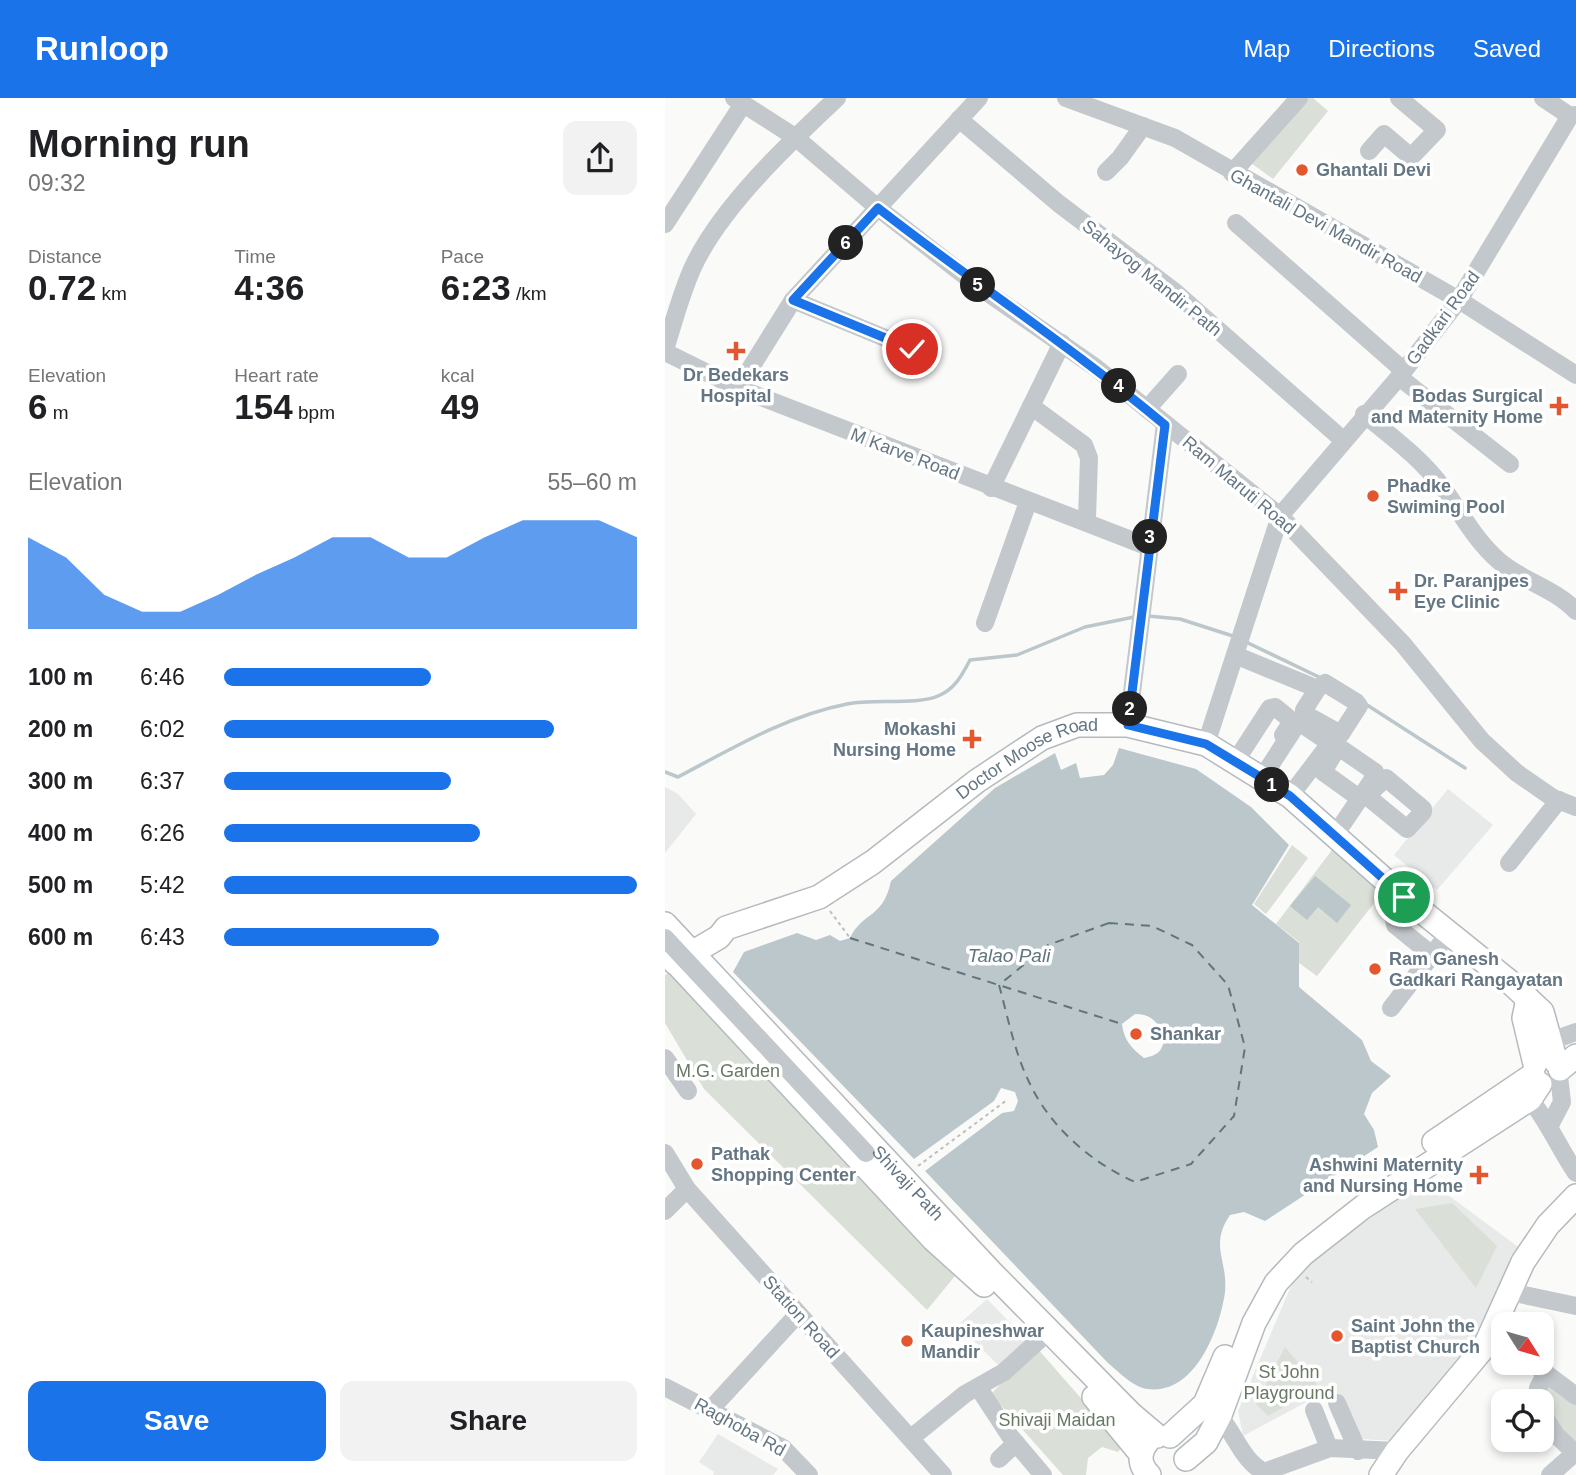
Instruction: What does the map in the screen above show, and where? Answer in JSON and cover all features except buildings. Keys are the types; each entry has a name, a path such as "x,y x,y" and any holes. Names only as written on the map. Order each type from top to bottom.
{"main road":[{"name":"Doctor Moose Road","path":"671,949 715,927 726,928 819,897 873,862 977,781 1042,738 1077,725 1128,725 1206,744 1290,796 1404,897 1542,1012 1547,1067"},
{"name":"Shivaji Path","path":"671,949 903,1177 992,1273 1131,1414 1182,1445 1184,1469"},
{"name":"Shivaji Path","path":"671,949 933,1239 998,1296 1107,1410 1144,1469"},
{"path":"1184,1469 1206,1442 1212,1410 1276,1283 1303,1254 1547,1067"},
{"path":"1504,1312 1523,1262 1548,1226 1576,1196"},
{"path":"1381,1475 1397,1451 1485,1346 1491,1342"},
{"path":"1144,1469 1147,1442 1164,1436 1212,1410"}],"street":[{"path":"665,351 694,266 731,210 795,137 837,98"},
{"path":"738,388 793,300 979,98"},
{"name":"Ghantali Devi Mandir Road","path":"1066,98 1174,138 1459,300 1576,375"},
{"path":"1232,173 1299,98"},
{"path":"1369,151 1384,134 1411,157 1437,130 1399,98"},
{"path":"1543,98 1573,116"},
{"path":"665,224 739,101"},
{"name":"Ram Maruti Road","path":"739,101 795,137 878,208 978,286 1062,343 1280,516 1403,644 1482,741 1517,773 1568,804"},
{"name":"Gadkari Road","path":"1206,744 1280,516 1364,414 1401,374 1459,300 1573,116"},
{"name":"Sahayog Mandir Path","path":"959,119 1058,203 1175,292 1343,440"},
{"path":"1106,172 1120,158 1143,126"},
{"path":"1236,223 1401,374 1510,464"},
{"path":"793,300 912,349"},
{"path":"991,488 1062,343"},
{"name":"M Karve Road","path":"665,351 738,388 1149,547"},
{"path":"1147,410 1178,374"},
{"path":"1031,406 1084,445 1089,458 1087,518"},
{"path":"1364,414 1420,460 1443,488 1468,528 1501,562 1542,585 1576,611"},
{"path":"1128,725 1165,425"},
{"path":"985,623 1028,502"},
{"path":"1235,654 1315,688 1297,716"},
{"path":"1235,762 1271,708 1275,707 1292,721 1259,776"},
{"path":"1259,776 1297,724 1302,724 1328,741 1328,746 1290,796"},
{"path":"1338,838 1365,800 1389,824"},
{"path":"1509,863 1568,804"},
{"path":"1404,897 1393,913 1395,925 1432,954"},
{"path":"1391,1008 1449,933"},
{"path":"671,949 943,1233 992,1273"},
{"path":"1576,1031 1547,1067 1550,1125 1561,1151 1576,1173"},
{"path":"666,1057 688,1091"},
{"path":"1547,1067 1562,1102 1550,1125"},
{"name":"Station Road","path":"665,1153 687,1189 943,1475"},
{"path":"665,1211 687,1189"},
{"path":"1510,1292 1576,1306"},
{"path":"710,1410 798,1314"},
{"path":"911,1438 978,1387 1004,1372 1039,1340"},
{"path":"1550,1376 1576,1396"},
{"name":"Raghoba Rd","path":"665,1387 783,1448 809,1475"},
{"path":"978,1387 1016,1443 1043,1475"},
{"path":"1337,1404 1358,1451"},
{"path":"1212,1410 1253,1466 1263,1472 1329,1448 1397,1451"},
{"path":"1314,1410 1329,1448"},
{"path":"1550,1475 1576,1453 1554,1432"},
{"path":"999,1459 1016,1443"}],"path":[{"path":"819,897 850,938"},
{"path":"903,1177 1007,1100"}],"shaded area":[{"path":"665,787 678,794 696,814 665,853"},
{"path":"1448,789 1493,825 1437,890 1394,855"},
{"path":"1425,1178 1521,1249 1494,1312 1491,1312 1481,1341 1396,1441 1361,1439 1333,1388 1243,1436 1238,1411 1291,1286 1315,1259"},
{"path":"987,1299 1030,1343 1001,1368 958,1325"},
{"path":"718,1434 778,1469 773,1475 713,1475 714,1472 699,1462"}],"green space":[{"path":"1307,98 1313,98 1328,111 1273,179 1251,163"},
{"path":"1292,845 1308,858 1266,914 1254,904"},
{"path":"1332,850 1382,893 1317,976 1299,963 1299,942 1276,924"},
{"name":"M.G. Garden","path":"675,969 955,1276 927,1310 704,1089 665,1023 665,975"},
{"path":"1452,1203 1497,1246 1476,1288 1415,1209"},
{"name":"Shivaji Maidan","path":"1036,1347 1123,1446 1118,1452 1102,1447 1088,1458 1086,1475 1063,1475 991,1394"},
{"name":"St John Playground","path":"1285,1347 1319,1387 1268,1416 1256,1404"},
{"path":"1550,1382 1576,1401 1576,1447 1554,1423 1554,1389 1544,1389"}],"water":[{"name":"Talao Pali","path":"1119,748 1196,769 1251,807 1289,845 1252,905 1299,943 1299,987 1362,1040 1371,1061 1391,1076 1372,1093 1364,1114 1374,1130 1378,1147 1265,1221 1244,1212 1230,1215 1220,1244 1225,1292 1211,1341 1192,1371 1179,1382 1165,1388 1148,1389 1137,1386 1108,1363 925,1171 1002,1113 1014,1111 1018,1101 1015,1092 1001,1088 994,1101 914,1159 733,972 744,952 797,933 816,940 830,935 840,941 850,938 855,929 878,909 891,881 995,788 1055,753 1061,770 1076,763 1080,778 1104,775 1113,765","holes":["1135,1014 1146,1015 1159,1027 1165,1037 1159,1052 1144,1058 1129,1043 1122,1024"]},
{"path":"1315,876 1351,905 1337,923 1318,907 1307,920 1290,906"}],"waterway":[{"path":"1148,616 1180,619 1236,637"},
{"path":"665,772 678,777 760,734 824,709 857,703 929,699 944,693 953,685 970,660 1017,655 1085,627 1134,617"},
{"path":"1246,642 1321,678"},
{"path":"1364,703 1465,768"}],"ferry route":[{"path":"1109,923 1152,926 1192,945 1228,985 1245,1047 1234,1116 1191,1164 1135,1182 1088,1154 1049,1115 1020,1061 999,985 1048,945 1109,923"},
{"path":"850,938 1122,1024"}],"place":[{"name":"Ghantali Devi","path":"1302,170"},
{"name":"Dr Bedekars Hospital","path":"736,351"},
{"name":"Bodas Surgical and Maternity Home","path":"1559,406"},
{"name":"Phadke Swiming Pool","path":"1373,496"},
{"name":"Dr. Paranjpes Eye Clinic","path":"1398,591"},
{"name":"Mokashi Nursing Home","path":"972,739"},
{"name":"Ram Ganesh Gadkari Rangayatan","path":"1375,969"},
{"name":"Shankar","path":"1136,1034"},
{"name":"Pathak Shopping Center","path":"697,1164"},
{"name":"Ashwini Maternity and Nursing Home","path":"1479,1175"},
{"name":"Saint John the Baptist Church","path":"1337,1336"},
{"name":"Kaupineshwar Mandir","path":"907,1341"}],"route":[{"path":"912,349 793,300 878,208 978,286 1095,367 1165,425 1128,725 1206,744 1262,778 1290,796 1404,897"}]}
